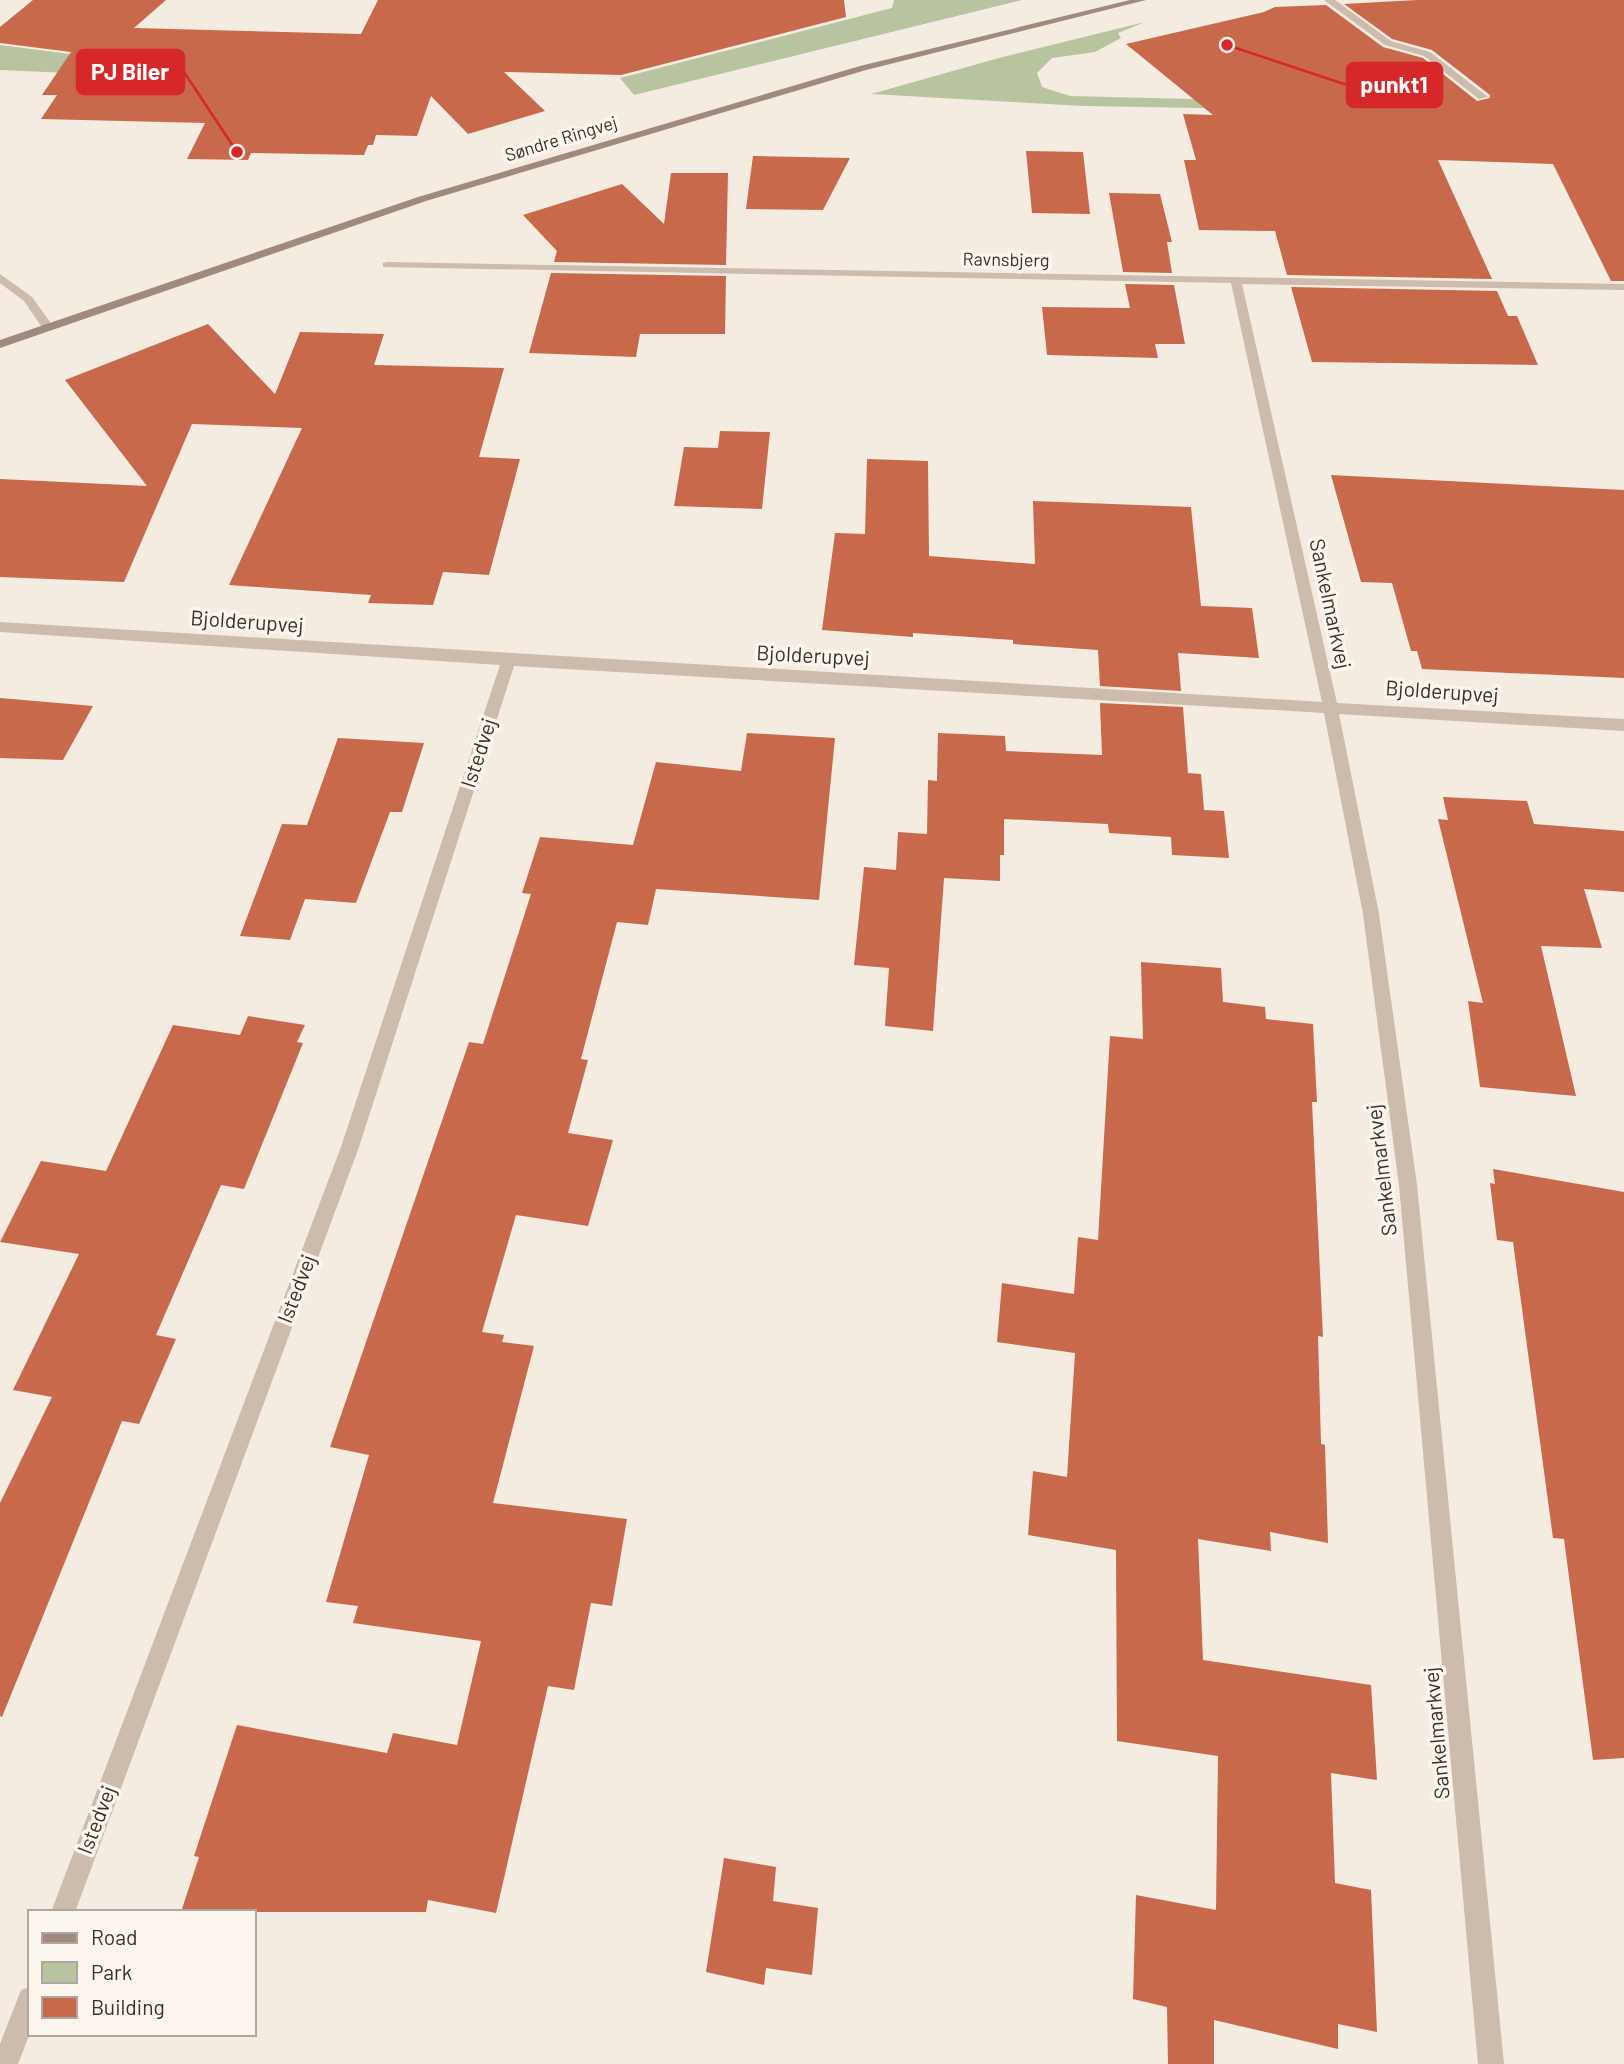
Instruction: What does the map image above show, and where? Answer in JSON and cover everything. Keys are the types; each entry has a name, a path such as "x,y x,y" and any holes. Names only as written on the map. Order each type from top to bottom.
{"main road":[{"name":"Søndre Ringvej","path":"0,344 432,195 863,68 1141,0"}],"street":[{"path":"1329,0 1388,43 1427,54 1483,97"},
{"name":"Ravnsbjerg","path":"387,265 1624,287"},
{"path":"0,278 29,299 47,326"},
{"name":"Sankelmarkvej","path":"1236,282 1330,706 1371,914 1408,1185 1492,2064"},
{"name":"Bjolderupvej","path":"0,627 509,660 1624,725"},
{"name":"Istedvej","path":"64,1910 350,1147 509,660"},
{"path":"5,2064 28,2004"}],"green space":[{"path":"894,0 1022,0 634,95 620,78 892,8"},
{"path":"1145,22 1118,33 1121,38 1095,52 1052,58 1037,73 1042,87 1070,96 1277,101 1257,109 1084,106 871,94 999,58"},
{"path":"0,45 116,60 92,74 0,70"}],"building":[{"path":"33,0 166,0 134,28 361,34 378,0 844,0 846,17 621,75 504,72 545,111 468,134 431,96 417,136 376,135 373,145 368,145 364,155 251,153 248,160 187,159 205,123 41,119 57,95 42,95 71,52 0,43 0,27"},
{"path":"1417,0 1624,0 1624,281 1611,281 1553,164 1438,160 1492,279 1287,275 1275,231 1199,230 1184,160 1196,160 1183,114 1213,115 1126,44 1264,12 1275,7 1326,5 1383,47 1423,58 1477,101 1490,98 1490,95 1432,50 1392,39 1344,4"},
{"path":"1026,151 1083,152 1090,214 1032,213"},
{"path":"753,156 850,158 823,210 746,209"},
{"path":"671,173 728,173 726,265 554,262 557,251 523,215 622,184 664,224"},
{"path":"1109,193 1160,194 1172,242 1167,242 1172,273 1123,272"},
{"path":"551,273 726,276 725,334 640,334 636,357 529,353"},
{"path":"1125,284 1174,285 1185,344 1155,344 1158,358 1047,355 1042,307 1130,308"},
{"path":"1291,287 1497,291 1508,316 1517,316 1538,365 1312,362"},
{"path":"208,324 275,394 300,332 384,334 374,365 504,368 479,457 520,459 489,575 443,572 433,605 368,603 371,595 229,585 302,428 192,424 124,582 0,577 0,479 147,486 65,380"},
{"path":"720,431 770,432 762,509 674,506 684,447 718,448"},
{"path":"867,459 928,461 929,556 1035,564 1033,501 1191,507 1201,606 1252,608 1259,658 1178,653 1181,691 1100,686 1098,650 1013,644 1013,640 913,633 913,637 822,630 835,533 865,534"},
{"path":"1331,475 1624,490 1624,678 1422,669 1417,651 1411,651 1392,583 1361,582"},
{"path":"0,698 93,706 63,760 0,758"},
{"path":"1100,703 1183,707 1188,773 1201,774 1204,810 1224,811 1229,858 1172,855 1171,837 1109,833 1108,824 1004,819 1004,855 1000,855 1000,881 944,878 933,1031 885,1026 889,968 854,965 864,867 896,870 898,832 927,834 928,780 937,781 938,733 1005,736 1006,751 1102,755"},
{"path":"747,733 835,738 819,900 656,889 648,925 617,922 581,1059 588,1060 568,1133 613,1140 588,1226 516,1215 482,1332 504,1335 502,1342 534,1346 493,1503 627,1519 612,1606 591,1603 574,1690 548,1686 496,1913 428,1900 426,1912 182,1910 199,1857 194,1856 237,1725 387,1753 393,1733 457,1745 481,1641 353,1623 358,1606 326,1602 369,1455 330,1447 469,1042 483,1044 531,894 522,893 540,837 633,845 656,762 741,771"},
{"path":"338,738 424,743 402,812 390,812 356,903 305,899 290,940 240,936 282,824 307,825"},
{"path":"1443,797 1527,801 1534,824 1624,831 1624,892 1584,889 1602,948 1541,946 1576,1096 1480,1087 1468,1001 1483,1003 1438,819 1448,820"},
{"path":"1141,962 1221,968 1223,1002 1265,1007 1266,1019 1313,1024 1317,1102 1312,1102 1323,1337 1318,1336 1321,1444 1325,1445 1328,1543 1270,1532 1271,1551 1198,1539 1203,1660 1371,1685 1377,1780 1331,1773 1335,1883 1371,1890 1377,2032 1338,2024 1338,2049 1214,2020 1214,2064 1168,2064 1167,2007 1133,1999 1136,1895 1216,1910 1218,1756 1117,1741 1116,1550 1028,1535 1033,1471 1067,1477 1075,1353 997,1342 1002,1283 1074,1294 1078,1237 1098,1240 1110,1036 1143,1039"},
{"path":"248,1016 305,1025 297,1042 303,1043 244,1189 221,1185 156,1335 176,1339 139,1424 122,1421 2,1717 0,1503 52,1397 13,1390 79,1254 0,1242 41,1161 106,1171 173,1025 240,1035"},
{"path":"1493,1169 1624,1192 1624,1758 1593,1760 1564,1539 1553,1538 1513,1242 1497,1240 1490,1183 1495,1184"},
{"path":"724,1858 776,1867 773,1901 818,1908 812,1975 766,1968 764,1985 706,1972"}],"place":[{"name":"punkt1","path":"1227,45"},
{"name":"PJ Biler","path":"237,152"}]}
